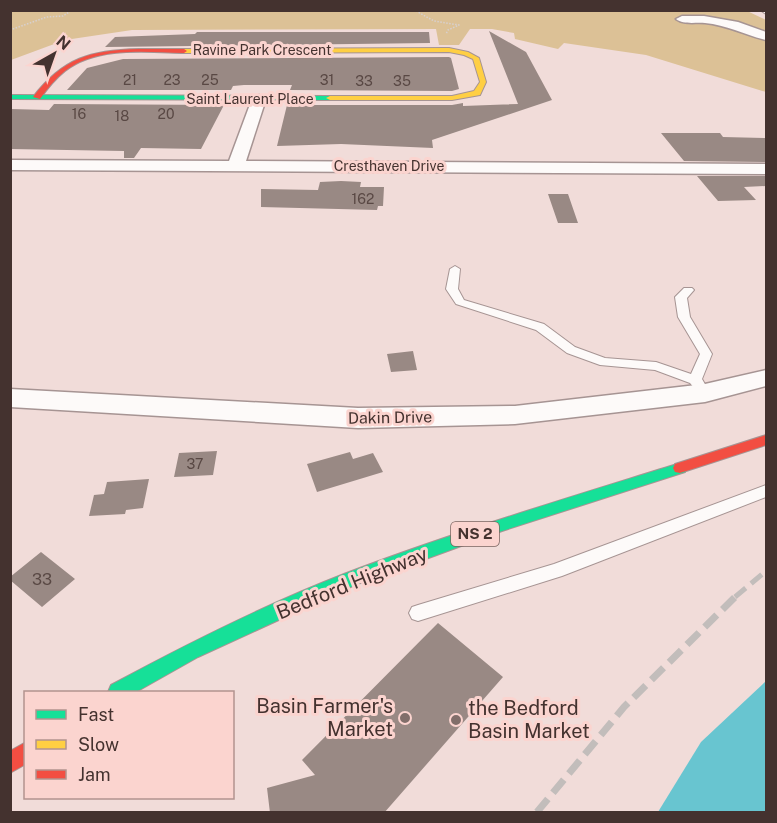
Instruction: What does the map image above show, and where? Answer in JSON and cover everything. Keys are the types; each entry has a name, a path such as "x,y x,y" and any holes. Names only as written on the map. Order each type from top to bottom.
{"street":[{"path":"682,19 734,24 766,36"},
{"name":"Ravine Park Crescent","path":"37,98 60,71 77,62 106,54 132,51 449,50 466,53 476,58 483,82"},
{"name":"Saint Laurent Place","path":"10,97 452,98 477,93 483,82"},
{"path":"236,165 259,99"},
{"name":"Cresthaven Drive","path":"10,165 766,169"},
{"name":"Dakin Drive","path":"10,398 358,418 515,415 766,378"},
{"name":"Bedford Highway","path":"122,691 192,651 349,580 498,526 766,440"},
{"path":"10,762 24,753"}],"lane":[{"path":"762,10 766,12"},
{"path":"455,269 452,289 460,302 540,327 572,350 604,362 656,366 700,386 706,354 684,317 681,297 688,290"},
{"path":"418,613 556,571 766,491"}],"path":[{"path":"10,30 47,17 63,16 72,10"},
{"path":"398,10 416,11 428,18 459,25 448,30 446,34 449,50"}],"shaded area":[{"path":"745,10 766,20 766,92 646,55 564,43 558,49 515,39 514,33 492,29 470,29 459,45 439,45 436,29 132,30 65,40 11,60 11,11"}],"water":[{"path":"766,681 766,812 658,812 701,742"}],"building":[{"path":"489,31 526,52 552,100 432,140 433,148 341,144 277,146 287,105 518,104"},
{"path":"197,32 429,32 430,43 105,47 115,37 195,34"},
{"path":"449,57 459,89 452,91 290,90 292,85 244,85 233,86 231,90 67,90 87,68 123,59"},
{"path":"54,104 224,105 201,149 141,148 134,158 124,158 124,151 10,149 10,109 49,110"},
{"path":"661,133 720,133 723,137 766,138 766,162 684,161"},
{"path":"697,176 766,176 766,186 744,187 756,200 718,201"},
{"path":"320,182 361,182 360,187 384,187 383,206 378,206 377,210 261,207 261,189 318,190"},
{"path":"548,194 568,194 578,223 558,223"},
{"path":"413,351 417,370 391,372 387,354"},
{"path":"217,451 213,475 174,477 179,453"},
{"path":"350,452 353,459 373,453 383,472 317,492 307,464"},
{"path":"149,479 143,508 126,510 125,514 89,516 94,495 104,494 107,482"},
{"path":"41,552 75,579 42,607 10,580 10,577"},
{"name":"Basin Farmer's Market","path":"438,623 503,677 384,813 270,813 267,788 315,775 302,760"}],"railway":[{"path":"735,597 766,571"},
{"path":"537,812 624,707 736,596"}],"traffic: fast":[{"path":"10,97 330,98"},
{"path":"120,691 192,651 349,580 498,526 680,468"}],"traffic: slow":[{"path":"184,51 449,50 466,53 476,58 483,82 477,93 452,98 330,98"}],"traffic: jam":[{"path":"37,97 62,70 79,60 124,51 184,51"},
{"path":"680,468 766,440"},
{"path":"10,763 24,753"}],"place":[{"name":"Basin Farmer's Market","path":"405,718"},
{"name":"the Bedford Basin Market","path":"456,720"}]}
